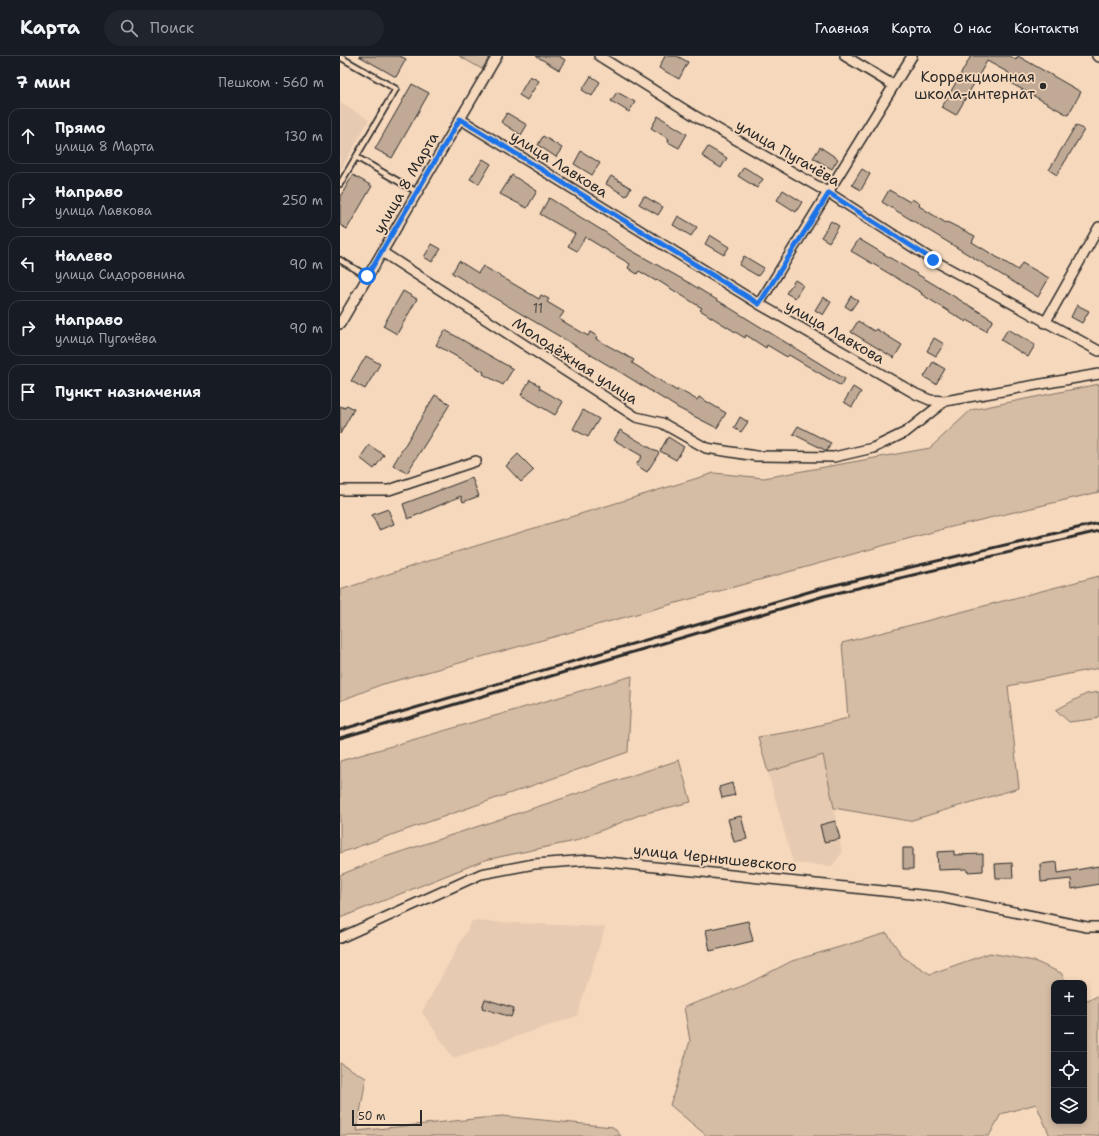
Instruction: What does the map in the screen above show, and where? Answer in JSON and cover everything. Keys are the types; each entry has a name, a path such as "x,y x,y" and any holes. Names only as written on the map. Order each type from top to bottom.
{"street":[{"name":"улица 8 Марта","path":"340,324 498,56"},
{"name":"улица Пугачёва","path":"599,56 695,116 829,193 933,260 1045,323 1099,351"},
{"path":"845,56 893,85"},
{"path":"759,304 829,193 893,85 912,56"},
{"name":"улица Лавкова","path":"460,119 759,304 916,394 930,400 945,401 1099,374"},
{"path":"1045,323 1099,227"},
{"name":"Молодёжная улица","path":"382,252 636,416 662,423 706,448 756,456 834,457 873,448 906,432 945,401"},
{"path":"340,490 389,490 476,461"},
{"name":"улица Чернышевского","path":"340,938 481,874 534,864 589,860 940,897 1087,928 1099,926"},
{"path":"1087,928 1099,930"}],"lane":[{"path":"340,56 396,89 340,184"},
{"path":"356,157 417,192"},
{"path":"340,260 367,276"}],"shaded area":[{"path":"459,56 490,56 482,69"},
{"path":"340,103 369,120 340,171"},
{"path":"1099,384 1099,492 947,528 380,685 340,701 340,590 443,556 714,473 764,478 930,448 971,410"},
{"path":"1099,576 1099,668 1008,686 1019,788 909,821 834,808 823,755 768,772 758,737 795,731 848,718 842,643"},
{"path":"632,676 628,752 340,853 340,761"},
{"path":"1099,692 1099,716 1094,719 1069,722 1056,710 1086,694"},
{"path":"823,755 842,853 832,866 793,863 768,772"},
{"path":"679,760 691,802 642,814 575,841 485,860 340,918 340,875 382,858"},
{"path":"472,921 605,927 577,1016 453,1058 422,1012"},
{"path":"887,933 903,957 930,974 990,953 1034,961 1061,973 1065,980 1051,980 1051,1124 1087,1124 1087,1000 1099,995 1099,1136 1050,1136 1036,1104 1001,1114 989,1136 707,1136 670,1105 690,1041 684,1007 745,985 792,961"},
{"path":"340,1063 366,1078 357,1131 502,1116 613,1127 621,1136 340,1136"}],"building":[{"path":"359,56 400,56 406,59 396,77"},
{"path":"536,56 559,56 565,60 559,70"},
{"path":"665,56 677,56 688,62 679,79 659,68"},
{"name":"Коррекционная школа-интернат","path":"971,56 1010,56 1016,60 1018,56 1081,92 1068,115 1005,80 1009,73 987,61 956,115 942,107"},
{"path":"530,76 539,81 527,100 519,95"},
{"path":"591,76 600,82 592,96 582,90"},
{"path":"412,84 429,93 392,158 375,149"},
{"path":"617,92 635,102 629,112 611,101"},
{"path":"507,113 527,125 521,135 501,122"},
{"path":"658,116 687,134 679,148 668,142 669,139 651,128"},
{"path":"1076,125 1084,130 1057,175 1049,170"},
{"path":"543,136 562,148 556,157 538,145"},
{"path":"708,147 727,158 721,168 702,156"},
{"path":"820,147 838,159 832,169 813,158"},
{"path":"581,151 600,163 592,175 574,164"},
{"path":"483,159 491,164 479,184 470,179"},
{"path":"744,167 763,179 757,188 738,176"},
{"path":"862,169 870,174 861,190 852,185"},
{"path":"353,175 372,186 347,229 340,225 340,197"},
{"path":"512,175 537,191 527,208 500,194"},
{"path":"611,176 631,188 626,196 606,184"},
{"path":"783,190 802,202 796,212 777,200"},
{"path":"889,190 910,202 912,199 920,204 919,206 946,223 947,222 975,236 972,242 1018,270 1022,263 1049,278 1038,297 882,202"},
{"path":"644,196 663,207 658,215 639,204"},
{"path":"549,198 608,234 627,248 691,284 845,379 841,386 789,355 787,357 767,345 766,348 746,335 745,338 700,310 702,308 657,280 656,281 639,271 637,274 628,268 630,264 585,237 577,251 568,246 575,234 540,214"},
{"path":"678,216 697,227 691,236 673,225"},
{"path":"831,221 839,226 829,242 821,237"},
{"path":"710,235 729,247 724,255 705,244"},
{"path":"859,239 993,320 986,331 967,320 966,322 921,294 922,293 851,251"},
{"path":"432,244 441,249 432,262 424,257"},
{"path":"744,256 764,268 758,276 739,265"},
{"path":"459,261 478,273 483,266 539,299 541,295 549,299 547,302 564,312 559,319 588,336 590,332 597,336 596,339 634,360 632,363 677,391 678,389 697,400 699,397 726,413 717,428 678,408 452,273"},
{"path":"795,280 803,285 795,298 786,293"},
{"path":"403,291 417,299 397,334 383,326"},
{"path":"851,296 858,300 851,310 845,306"},
{"path":"823,297 831,302 823,315 815,310"},
{"path":"1077,305 1089,311 1082,323 1071,317"},
{"path":"858,321 874,331 876,329 902,345 894,358 851,332"},
{"path":"1008,329 1035,345 1028,357 1001,340"},
{"path":"445,330 513,369 503,385 483,374 484,372 436,345"},
{"path":"934,338 944,344 936,356 927,351"},
{"path":"366,356 380,364 365,389 351,381"},
{"path":"933,362 945,369 936,384 924,377"},
{"path":"530,380 540,386 539,388 563,402 555,415 521,395"},
{"path":"853,387 861,392 852,407 844,402"},
{"path":"435,395 450,404 407,473 393,465"},
{"path":"347,405 354,409 340,434 340,406 345,408"},
{"path":"583,410 599,419 588,437 573,429"},
{"path":"740,417 748,422 741,432 734,428"},
{"path":"798,426 831,443 827,451 793,434"},
{"path":"620,430 659,453 647,472 636,465 642,456 614,440"},
{"path":"668,437 684,447 676,460 660,451"},
{"path":"369,445 384,455 374,469 360,458"},
{"path":"518,454 534,470 521,482 506,466"},
{"path":"472,478 479,496 463,502 461,496 408,519 403,504"},
{"path":"388,509 394,524 379,530 372,515"},
{"path":"732,783 735,795 722,798 719,787"},
{"path":"741,816 747,839 734,842 728,819"},
{"path":"835,821 840,839 824,842 820,825"},
{"path":"903,848 913,848 913,869 903,869"},
{"path":"954,851 954,855 983,854 983,871 967,872 967,869 938,870 937,852"},
{"path":"1057,862 1058,873 1099,866 1099,884 1072,889 1071,879 1041,882 1040,864"},
{"path":"1012,863 1013,878 996,878 995,864"},
{"path":"748,921 753,941 710,951 706,930"},
{"path":"485,999 514,1008 511,1017 482,1008"}],"railway":[{"path":"340,730 822,588 1099,523"},
{"path":"340,738 824,596 1099,531"}],"place":[{"name":"Коррекционная школа-интернат","path":"1043,86"}],"route":[{"path":"367,276 460,119 759,304 829,193 933,260"}]}
